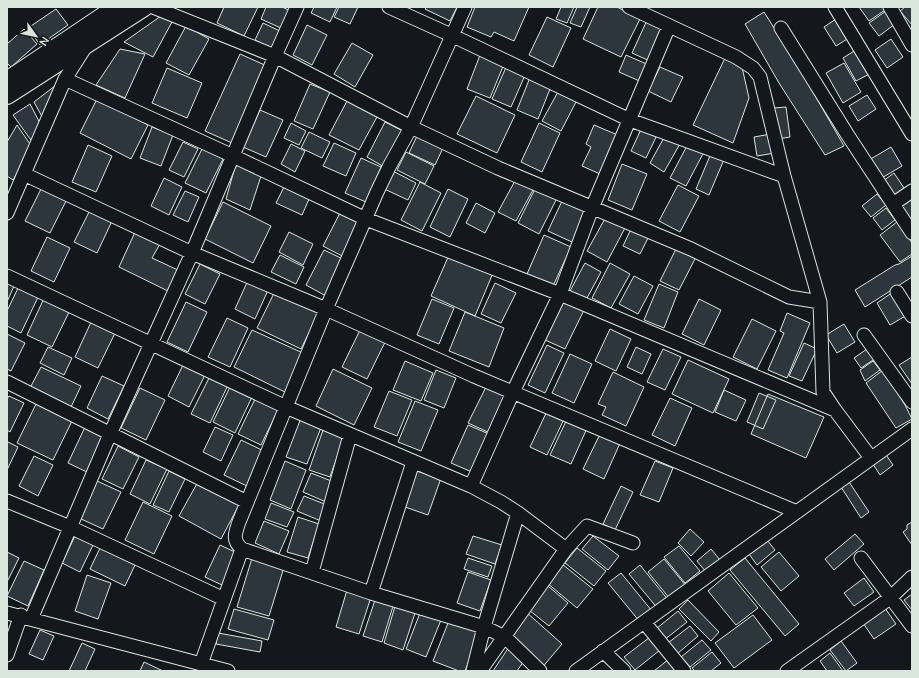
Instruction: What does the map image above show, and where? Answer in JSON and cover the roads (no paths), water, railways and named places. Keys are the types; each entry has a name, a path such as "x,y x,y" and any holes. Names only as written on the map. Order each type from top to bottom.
{"main road":[{"path":"7,81 102,13 117,7"},
{"path":"7,95 144,7"},
{"path":"88,42 102,13"}],"street":[{"path":"153,7 275,56 411,128 498,168 691,249 789,297 820,302"},
{"path":"7,655 70,527 110,434 152,344 297,7"},
{"path":"389,7 630,120 784,176"},
{"path":"465,7 451,35 411,128 389,166 326,309 247,502 235,536 236,544 242,549 371,593 484,627 505,637 540,671"},
{"path":"628,7 736,57 753,68 760,76 784,176 820,302 823,392 871,458"},
{"path":"835,7 912,134"},
{"path":"890,7 912,45"},
{"path":"471,486 513,392 560,294 592,208 669,26"},
{"path":"781,28 847,134 912,233"},
{"path":"7,213 12,188 24,174 65,79 88,42"},
{"path":"65,79 366,219 560,294 835,410"},
{"path":"24,174 192,253 326,309 513,392 797,512"},
{"path":"893,204 912,191"},
{"path":"7,276 286,407 471,486 518,513 566,549"},
{"path":"897,292 912,316"},
{"path":"864,335 912,402"},
{"path":"7,382 247,502"},
{"path":"576,671 912,429"},
{"path":"312,572 350,435"},
{"path":"371,593 413,462"},
{"path":"7,500 70,527 224,599"},
{"path":"473,671 484,627 518,513"},
{"path":"480,671 566,549 587,526 633,543"},
{"path":"201,664 242,549"},
{"path":"861,558 912,626"},
{"path":"787,671 890,598 912,578"},
{"path":"7,613 220,670"},
{"path":"644,622 684,671"},
{"path":"603,651 624,671"}]}
